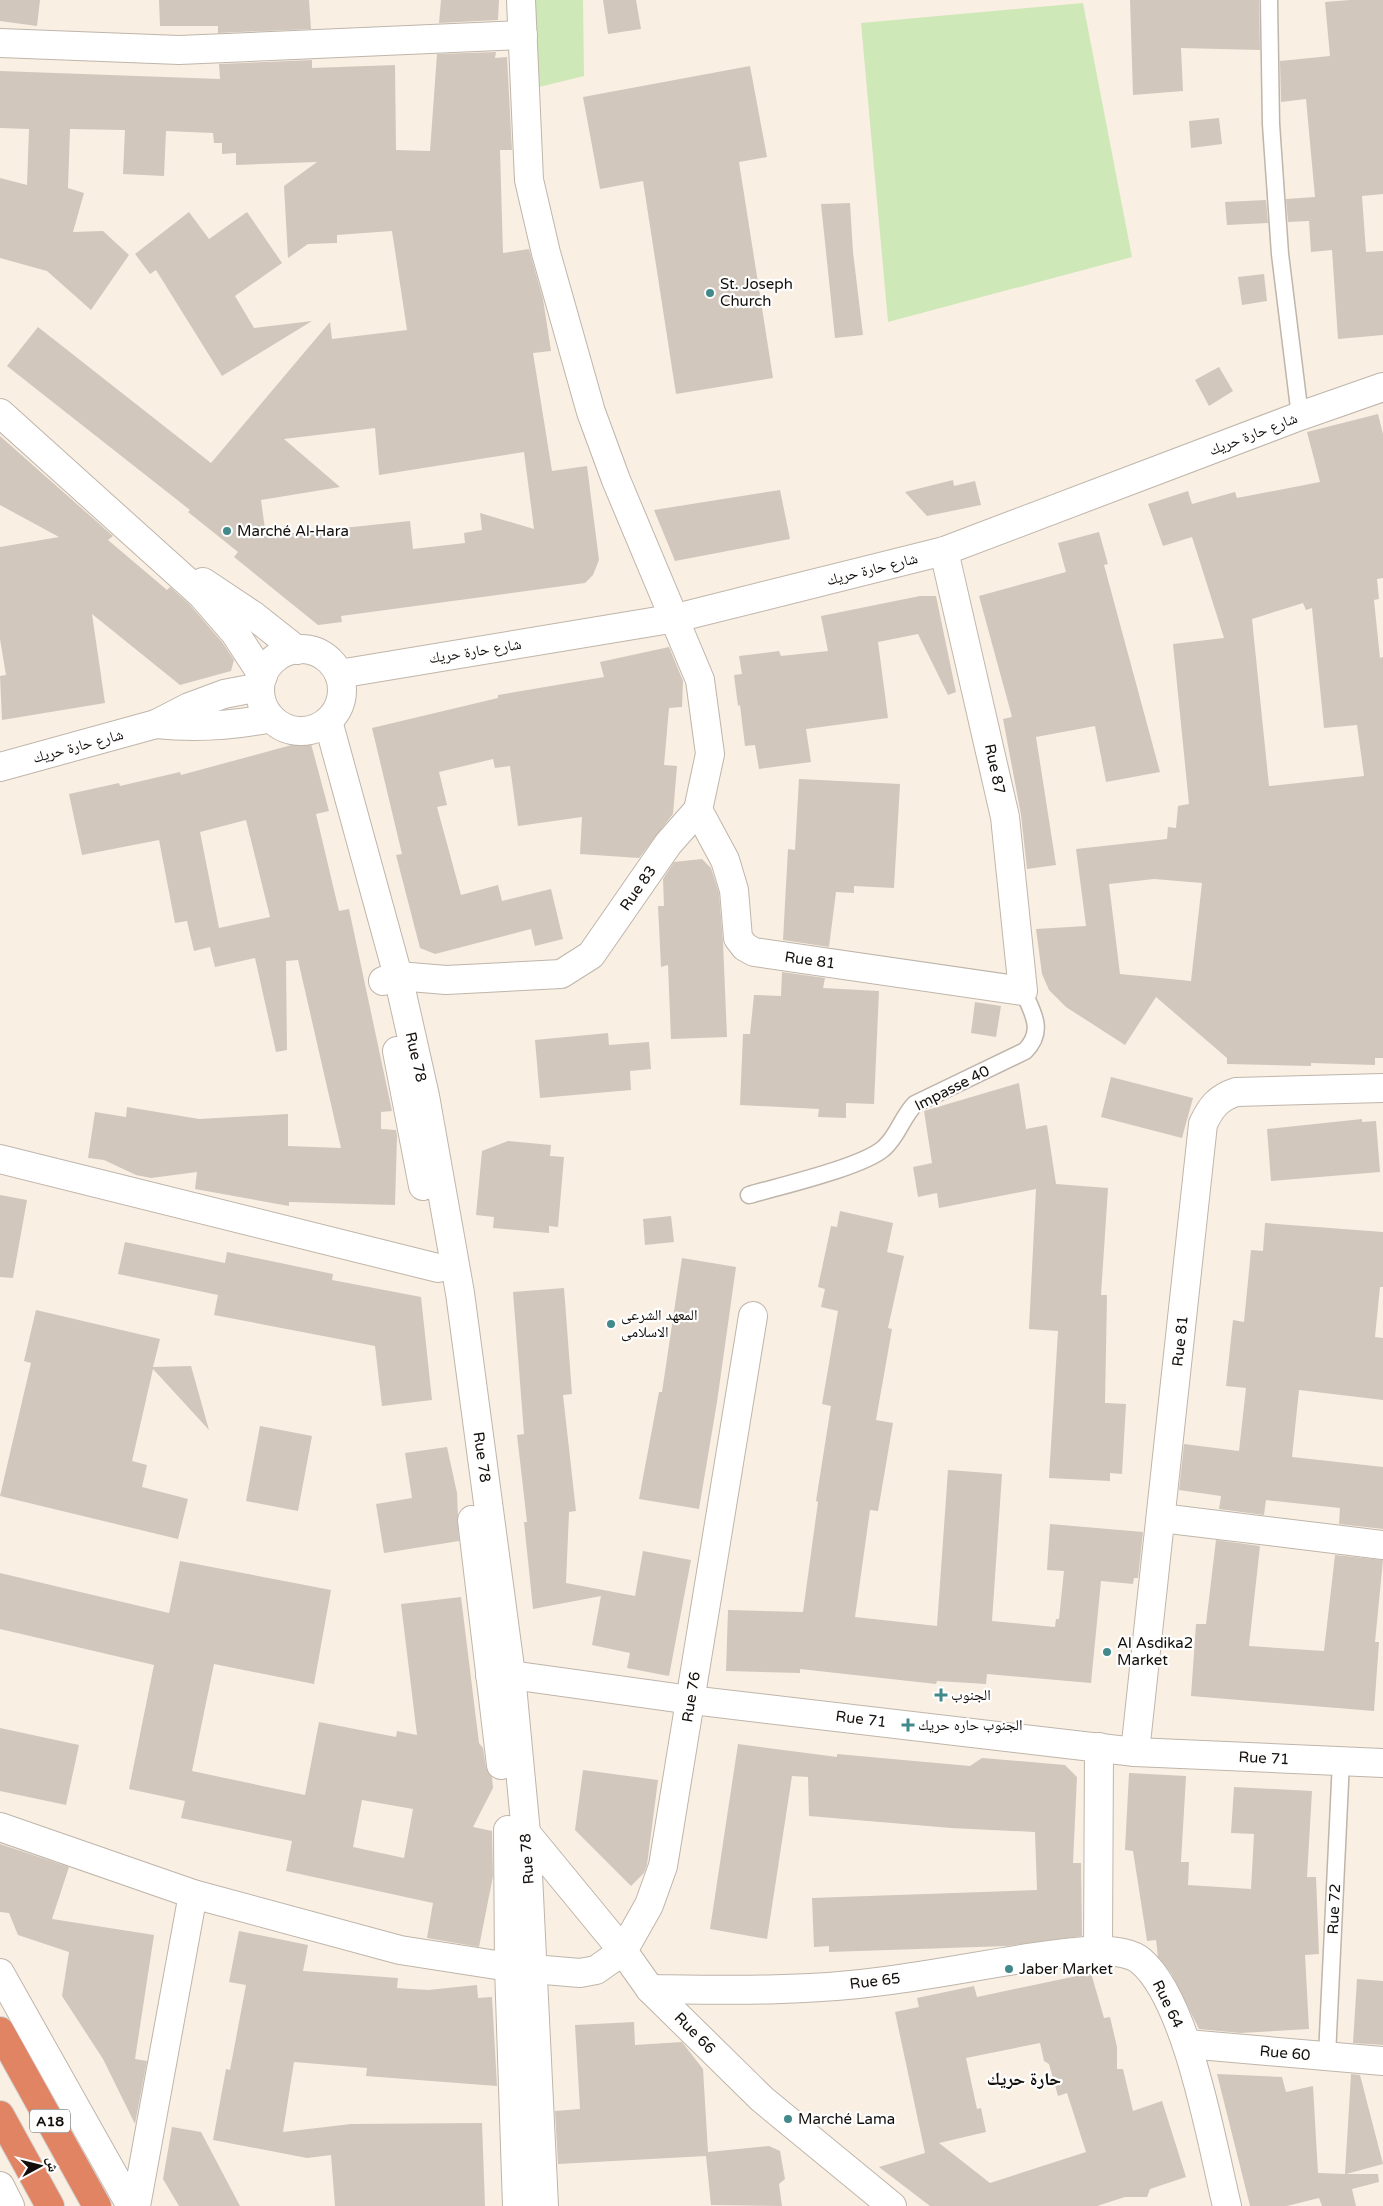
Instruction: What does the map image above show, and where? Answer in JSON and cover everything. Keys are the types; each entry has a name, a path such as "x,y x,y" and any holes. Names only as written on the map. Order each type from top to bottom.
{"highway":[{"name":"A18","path":"1,2034 97,2206"},
{"name":"A18","path":"0,2115 50,2206"}],"street":[{"name":"Rue 83","path":"390,978 446,980 561,974 591,956 668,844 698,810 710,754 700,680 676,618 616,480 591,412 546,253 529,180 522,0"},
{"path":"0,43 179,50 523,35"},
{"name":"شارع حارة حريك","path":"339,674 676,618 944,551 1300,416 1383,387"},
{"path":"0,413 164,558 207,600 234,633 262,682 265,709 271,718 281,726 296,730 321,725 339,707 341,698 339,674 332,664 316,652 297,650 276,658 262,682"},
{"name":"Rue 87","path":"944,551 1005,816 1023,990"},
{"path":"164,558 225,596 297,650"},
{"name":"شارع حارة حريك","path":"0,767 156,724 198,704 262,682"},
{"name":"شارع حارة حريك","path":"156,724 205,727 234,725 271,718"},
{"path":"321,725 390,978 453,1362 500,1675 508,1822 522,1968 517,2206"},
{"name":"Rue 81","path":"698,810 725,860 734,890 738,938 745,947 754,952 1023,990"},
{"name":"Rue 78","path":"390,978 425,1096 460,1293 500,1675 526,1833 522,1968 544,2206"},
{"name":"Rue 81","path":"1135,1752 1203,1124 1210,1109 1222,1096 1236,1092 1383,1088"},
{"path":"0,1159 438,1268"},
{"name":"Rue 76","path":"0,1826 193,1894 400,1950 522,1968 580,1973 596,1970 623,1951 649,1905 663,1866 753,1316"},
{"path":"1161,1518 1383,1544"},
{"name":"Rue 71","path":"500,1675 691,1700 1135,1752 1383,1763"},
{"path":"1098,1950 1099,1747"},
{"name":"Rue 66","path":"526,1833 623,1951 650,1989 762,2099 887,2203"},
{"path":"136,2206 193,1894"},
{"name":"Rue 65","path":"650,1989 776,1991 884,1981 1050,1954 1098,1950"},
{"name":"Rue 64","path":"1098,1950 1114,1951 1140,1960 1154,1974 1168,1998 1187,2044 1227,2206"},
{"path":"0,1973 131,2206"},
{"name":"Rue 60","path":"1187,2044 1383,2062"},
{"path":"0,2186 10,2206"}],"lane":[{"path":"1269,0 1271,124 1279,244 1300,416"},
{"name":"Impasse 40","path":"749,1195 875,1156 892,1141 904,1115 914,1104 1025,1051 1034,1042 1037,1033 1035,1020 1023,990"},
{"name":"Rue 72","path":"1328,2056 1341,1761"}],"green space":[{"path":"535,0 583,0 584,76 539,87"},
{"path":"1083,3 1132,257 888,322 861,23"}],"building":[{"path":"0,0 40,0 37,26 0,21"},
{"path":"159,0 309,0 311,29 218,33 218,26 160,26"},
{"path":"441,0 499,0 498,20 439,23"},
{"path":"603,0 636,0 641,29 608,34"},
{"path":"1130,0 1259,0 1260,50 1181,48 1183,91 1133,95"},
{"path":"1383,0 1383,194 1362,196 1366,252 1383,251 1383,335 1338,339 1332,250 1311,252 1309,221 1288,222 1286,199 1315,197 1306,99 1281,102 1280,61 1330,56 1325,2"},
{"path":"496,52 495,58 507,57 512,150 500,150 503,253 529,249 543,299 551,351 533,353 552,471 587,466 599,560 593,575 585,583 341,616 342,622 318,625 234,557 238,552 188,512 190,510 7,366 38,327 211,463 330,322 332,339 407,330 392,231 337,235 337,243 308,244 288,258 284,186 317,162 236,165 236,153 222,154 222,143 214,143 213,133 166,131 164,176 123,174 125,130 70,129 68,188 84,193 73,232 103,231 129,255 91,310 47,271 0,258 0,178 27,185 29,129 0,128 0,71 220,79 219,64 312,60 312,68 395,65 396,150 430,151 437,54","holes":["375,428 379,475 524,452 534,529 480,513 482,530 464,533 465,543 413,549 410,521 266,536 261,500 340,487 284,439"]},
{"path":"750,66 767,157 739,162 773,378 676,394 643,181 600,189 583,97"},
{"path":"1219,118 1222,144 1191,148 1189,121"},
{"path":"1266,200 1268,223 1227,225 1225,202"},
{"path":"850,203 853,252 863,335 835,338 821,204"},
{"path":"189,212 209,239 247,212 282,263 235,296 254,328 312,321 222,376 156,270 150,274 135,254"},
{"path":"1264,274 1267,301 1242,305 1238,277"},
{"path":"1219,367 1233,391 1209,406 1195,380"},
{"path":"1378,414 1383,434 1383,578 1377,579 1379,599 1374,600 1380,658 1383,657 1383,1058 1375,1058 1375,1065 1311,1063 1311,1066 1227,1064 1227,1058 1156,997 1125,1045 1066,1007 1049,990 1042,974 1036,929 1086,926 1076,849 1167,839 1168,827 1176,828 1178,806 1189,804 1173,644 1224,638 1192,537 1163,546 1148,504 1188,491 1192,504 1235,492 1237,498 1320,482 1307,432","holes":["1303,603 1306,610 1312,608 1324,728 1357,725 1364,776 1269,786 1252,619","1154,879 1202,883 1191,981 1120,974 1109,884"]},
{"path":"0,436 113,536 108,540 167,590 170,587 190,605 222,642 234,660 231,671 180,685 92,614 105,703 2,720 0,676 6,675 0,639 0,547 59,537 0,505"},
{"path":"953,480 954,486 975,481 981,505 927,516 905,492"},
{"path":"780,490 790,539 675,561 654,510"},
{"path":"1099,532 1108,564 1104,565 1160,772 1106,782 1095,726 1036,737 1056,865 1027,869 1021,815 1003,719 1012,717 979,596 1066,572 1058,543"},
{"path":"920,596 936,596 956,692 948,695 918,634 878,642 888,718 806,729 811,762 759,769 755,745 745,746 734,675 742,674 739,656 779,651 781,656 828,651 821,616"},
{"path":"669,647 683,681 682,707 669,708 664,765 677,766 673,814 639,858 580,854 582,817 518,826 510,766 495,768 493,759 439,772 447,805 437,807 461,895 498,885 502,901 551,889 563,939 535,946 531,929 435,954 420,948 396,855 402,854 372,728 498,698 498,695 604,677 600,662"},
{"path":"310,740 329,811 316,814 339,911 349,909 392,1111 381,1112 381,1129 396,1130 395,1205 289,1202 289,1206 195,1189 197,1172 151,1178 136,1175 104,1160 88,1158 95,1112 126,1117 127,1107 199,1119 288,1114 288,1146 341,1148 298,960 286,961 287,1050 276,1052 255,958 215,967 210,947 194,951 187,921 175,923 159,840 82,855 69,794 119,783 120,786 180,772 181,775","holes":["246,820 270,917 219,928 200,832"]},
{"path":"799,779 900,784 894,888 854,886 854,893 836,892 829,947 783,940 788,849 795,850"},
{"path":"702,859 711,868 719,893 727,1037 671,1039 668,965 661,967 658,906 664,906 663,879 674,862"},
{"path":"782,972 825,978 823,988 879,991 874,1104 846,1103 846,1118 818,1117 819,1109 740,1105 743,1034 750,1034 754,995 781,996"},
{"path":"975,1002 1001,1006 996,1037 971,1033"},
{"path":"608,1033 609,1045 649,1042 651,1069 630,1071 631,1090 540,1098 535,1040"},
{"path":"1111,1077 1193,1098 1182,1138 1101,1117"},
{"path":"1019,1083 1026,1129 1047,1125 1056,1184 1108,1188 1101,1295 1107,1295 1105,1403 1126,1404 1122,1474 1110,1473 1110,1481 1049,1478 1058,1331 1029,1329 1036,1189 939,1208 937,1193 918,1197 913,1167 932,1163 924,1111"},
{"path":"1362,1119 1362,1122 1376,1121 1380,1172 1271,1181 1267,1129"},
{"path":"508,1141 551,1145 550,1156 564,1157 558,1227 549,1226 549,1233 493,1228 494,1217 476,1215 482,1151"},
{"path":"0,1195 27,1200 13,1278 0,1277"},
{"path":"840,1211 893,1223 887,1252 904,1256 888,1328 892,1329 876,1420 893,1423 878,1511 870,1510 855,1617 937,1626 948,1470 1002,1474 992,1621 1055,1627 1056,1619 1059,1619 1064,1571 1047,1570 1050,1524 1143,1532 1138,1578 1134,1578 1133,1584 1101,1581 1091,1683 987,1674 986,1684 937,1681 936,1684 800,1669 800,1673 726,1671 728,1610 803,1612 818,1502 816,1501 831,1406 822,1404 838,1311 821,1307 825,1289 818,1287 831,1226 837,1227"},
{"path":"671,1216 674,1242 645,1245 643,1219"},
{"path":"1265,1223 1383,1232 1383,1287 1380,1287 1375,1337 1383,1338 1383,1400 1299,1390 1292,1457 1383,1467 1383,1529 1339,1524 1340,1508 1266,1500 1264,1515 1219,1509 1221,1496 1179,1490 1184,1444 1239,1451 1246,1388 1226,1386 1233,1320 1244,1322 1251,1250 1263,1251"},
{"path":"125,1242 225,1263 227,1252 333,1274 332,1280 421,1297 432,1400 382,1406 375,1346 214,1315 218,1295 118,1274"},
{"path":"682,1258 736,1267 717,1402 699,1509 639,1499 659,1392 662,1392"},
{"path":"564,1288 572,1394 563,1395 576,1511 569,1512 566,1583 635,1596 643,1551 691,1560 669,1676 627,1668 630,1653 592,1645 601,1596 533,1609 524,1522 527,1522 517,1435 524,1434 513,1292"},
{"path":"36,1310 160,1339 153,1367 191,1366 209,1430 153,1369 132,1461 147,1465 142,1487 188,1499 178,1539 0,1496 31,1363 24,1361"},
{"path":"260,1426 312,1436 298,1511 246,1501"},
{"path":"447,1447 457,1493 459,1541 384,1553 376,1504 412,1498 405,1453"},
{"path":"1216,1540 1260,1546 1249,1646 1324,1651 1335,1555 1383,1560 1375,1642 1379,1642 1374,1711 1191,1696 1196,1624 1206,1624"},
{"path":"180,1561 331,1590 314,1684 214,1664 192,1771 305,1795 319,1722 396,1737 397,1731 417,1735 401,1604 461,1597 479,1743 483,1748 486,1767 492,1777 493,1788 473,1827 492,1831 493,1876 479,1947 427,1938 433,1903 286,1871 292,1841 181,1818 185,1801 129,1789 154,1665 0,1629 0,1573 169,1613","holes":["362,1800 413,1809 404,1858 353,1847"]},
{"path":"0,1728 79,1745 66,1805 0,1791"},
{"path":"738,1744 837,1757 837,1754 970,1766 982,1758 1065,1765 1077,1777 1073,1863 1081,1863 1082,1936 1007,1946 829,1952 829,1946 814,1947 812,1898 1037,1890 1035,1832 951,1828 809,1816 808,1777 792,1776 767,1939 710,1929"},
{"path":"583,1770 658,1780 647,1865 644,1873 631,1886 575,1830"},
{"path":"1129,1773 1186,1776 1181,1862 1189,1862 1188,1885 1251,1889 1254,1834 1231,1833 1234,1787 1312,1791 1307,1877 1316,1877 1319,1954 1305,1955 1309,2029 1240,2033 1199,2029 1171,1973 1158,1957 1156,1940 1147,1941 1133,1851 1125,1850"},
{"path":"0,1844 69,1867 52,1919 154,1935 135,2059 147,2061 135,2124 103,2059 62,1996 69,1952 18,1935 9,1913 0,1912"},
{"path":"239,1931 308,1945 303,1971 398,1978 397,1988 428,1990 477,1985 478,1998 492,1997 497,2086 366,2076 367,2068 294,2062 283,2132 351,2124 482,2123 485,2206 335,2206 331,2155 307,2158 213,2140 226,2069 230,2070 246,1985 229,1982"},
{"path":"1091,1973 1104,2018 1110,2017 1117,2047 1117,2069 1123,2069 1133,2111 1162,2101 1186,2177 1150,2189 1147,2197 1125,2197 1097,2206 930,2206 879,2167 925,2153 895,2012 919,2007 917,1998 974,1986 977,1997","holes":["1040,2043 1044,2061 1049,2064 1058,2096 1067,2093 1086,2152 990,2183 939,2143 986,2132 981,2108 977,2109 966,2058"]},
{"path":"1357,1979 1383,1981 1383,2045 1353,2043"},
{"path":"634,2022 635,2045 682,2042 703,2069 708,2152 769,2146 780,2151 785,2179 779,2184 782,2206 711,2205 706,2156 558,2164 555,2111 580,2109 575,2025"},
{"path":"1217,2074 1282,2077 1286,2092 1313,2086 1318,2173 1345,2174 1351,2074 1360,2075 1383,2164 1346,2174 1378,2174 1379,2182 1352,2189 1356,2206 1322,2206 1319,2198 1287,2206 1250,2206"},
{"path":"172,2127 201,2132 240,2206 179,2206 163,2179"}],"place":[{"name":"St. Joseph Church","path":"710,293"},
{"name":"Marché Al-Hara","path":"227,531"},
{"name":"المعهد الشرعى الاسلامى","path":"611,1324"},
{"name":"Al Asdika2 Market","path":"1107,1652"},
{"name":"الجنوب","path":"941,1695"},
{"name":"الجنوب حاره حريك","path":"908,1725"},
{"name":"Jaber Market","path":"1009,1969"},
{"name":"Marché Lama","path":"788,2119"}],"district":[{"name":"حارة حريك","path":"1024,2079"}]}
